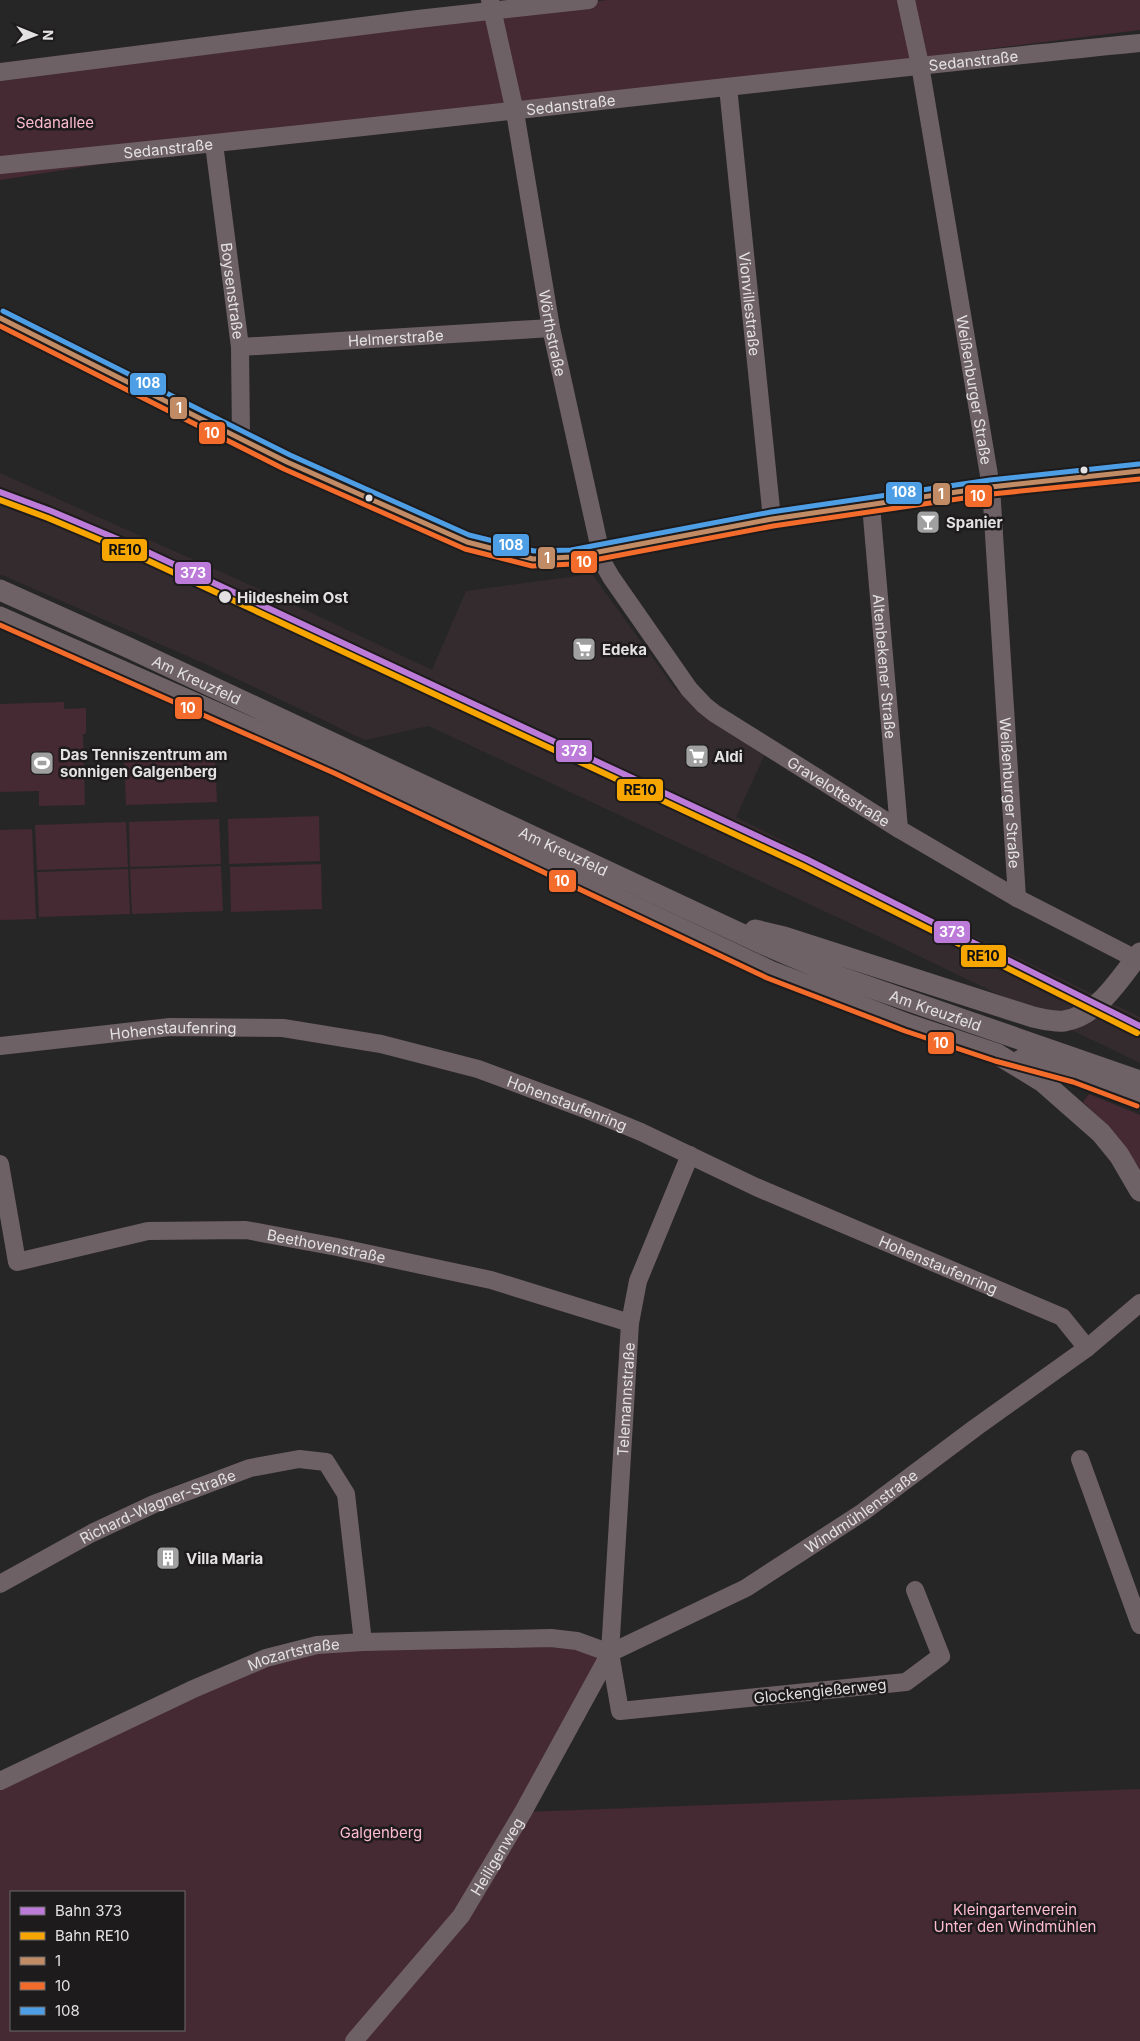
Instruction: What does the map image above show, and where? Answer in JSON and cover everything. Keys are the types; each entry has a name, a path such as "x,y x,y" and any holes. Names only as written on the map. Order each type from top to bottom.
{"main road":[{"name":"Am Kreuzfeld","path":"0,590 763,944 840,977 1140,1081"},
{"name":"Am Kreuzfeld","path":"0,618 337,766 770,971 907,1024 997,1054 1043,1082 1101,1133 1119,1156 1140,1191"},
{"path":"717,922 784,937 1033,1017 1054,1021 1074,1019 1089,1011 1137,957"},
{"path":"997,1054 1075,1075 1140,1099"}],"street":[{"path":"0,72 491,6 589,0"},
{"name":"Weißenburger Straße","path":"906,0 920,65 991,487 1017,898"},
{"name":"Wörthstraße","path":"491,6 515,112 551,328 601,552"},
{"name":"Sedanstraße","path":"0,165 515,112 920,65 1140,43"},
{"name":"Vionvillestraße","path":"728,87 772,520"},
{"name":"Boysenstraße","path":"214,144 240,347 241,438"},
{"path":"0,318 287,462 467,542 534,559 556,559 601,552 772,520 991,487 1140,471"},
{"name":"Helmerstraße","path":"240,347 551,328"},
{"name":"Altenbekener Straße","path":"871,505 899,829"},
{"name":"Gravelottestraße","path":"601,552 611,578 689,689 704,705 899,829 1017,898 1137,957"},
{"name":"Hohenstaufenring","path":"0,1046 170,1027 283,1028 381,1044 478,1069 585,1108 641,1132 756,1187 1062,1317 1087,1348"},
{"name":"Telemannstraße","path":"610,1653 630,1324 638,1281 690,1155"},
{"name":"Beethovenstraße","path":"0,1164 17,1262 148,1230 246,1230 337,1247 491,1280 630,1324"},
{"name":"Windmühlenstraße","path":"610,1653 746,1588 863,1512 975,1428 1087,1348 1140,1302"},
{"name":"Richard-Wagner-Straße","path":"0,1584 92,1533 154,1504 250,1468 299,1459 326,1462 346,1494 363,1642"},
{"path":"1080,1459 1140,1625"},
{"name":"Glockengießerweg","path":"610,1653 620,1711 906,1682 941,1656 915,1590"},
{"name":"Mozartstraße","path":"0,1781 191,1690 266,1658 317,1645 363,1642 551,1638 577,1641 610,1653"},
{"name":"Heiligenweg","path":"354,2041 461,1916 523,1812 610,1653"}],"shaded area":[{"path":"0,473 301,608 432,670 466,591 592,574 675,689 765,754 736,817 903,902 1140,1017 1140,1063 886,940 429,726 365,740 210,666 0,574"}],"green space":[{"name":"Sedanallee","path":"607,0 1140,0 1140,30 229,144 0,180 0,81"},
{"name":"Das Tenniszentrum am sonnigen Galgenberg","path":"64,702 64,709 86,708 86,734 83,734 85,805 39,806 39,791 0,792 0,704"},
{"path":"215,757 217,802 126,805 124,760"},
{"path":"319,816 320,861 229,864 228,819"},
{"path":"219,819 221,864 130,867 129,822"},
{"path":"126,822 128,867 37,870 35,825"},
{"path":"32,829 36,919 0,920 0,830"},
{"path":"321,864 322,909 231,912 230,867"},
{"path":"221,866 223,911 132,914 130,869"},
{"path":"128,869 130,914 39,917 37,872"},
{"path":"1089,1094 1140,1115 1140,1172 1118,1137 1083,1102"},
{"path":"551,1638 610,1653 523,1812 1140,1789 1140,2041 0,2041 0,1781 317,1645"}],"rail line":[{"name":"373","path":"0,492 141,549 806,859 1140,1026"},
{"name":"RE10","path":"0,500 138,556 803,866 1137,1033"}],"transit line":[{"name":"108","path":"3,311 290,455 469,535 534,551 571,550 771,512 990,480 1139,464"},
{"name":"1","path":"0,318 287,462 467,542 533,559 572,557 772,519 991,487 1140,471"},
{"name":"10","path":"0,326 284,469 465,549 532,566 573,564 773,526 992,494 1140,479"},
{"name":"10","path":"0,625 334,773 767,978 905,1031 995,1061 1073,1082 1137,1106"}],"place":[{"name":"Spanier","path":"928,522"},
{"name":"Hildesheim Ost","path":"225,597"},
{"name":"Edeka","path":"584,649"},
{"name":"Aldi","path":"697,756"},
{"name":"Das Tenniszentrum am sonnigen Galgenberg","path":"42,763"},
{"name":"Villa Maria","path":"168,1558"}],"park label":[{"name":"Galgenberg","path":"381,1832"},
{"name":"Kleingartenverein Unter den Windmühlen","path":"1015,1918"}]}
